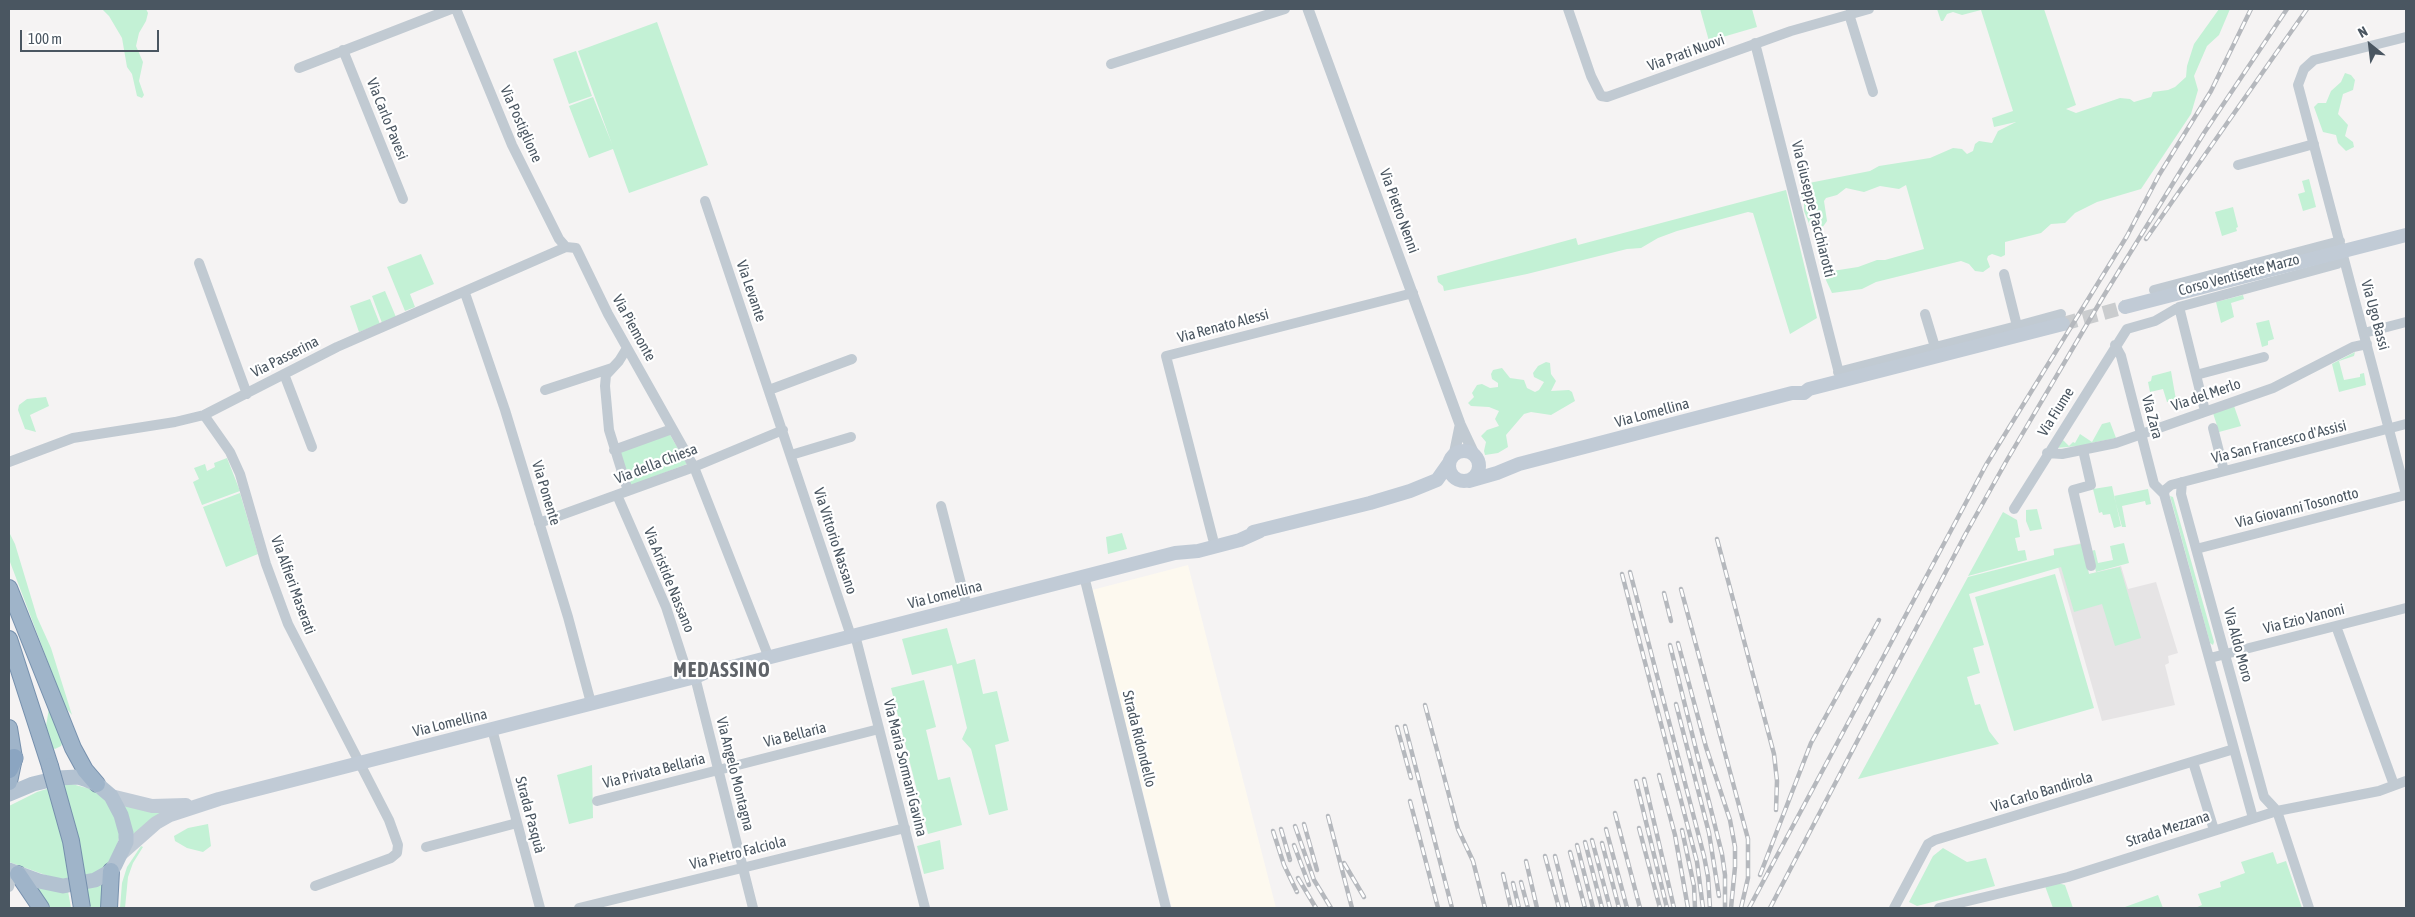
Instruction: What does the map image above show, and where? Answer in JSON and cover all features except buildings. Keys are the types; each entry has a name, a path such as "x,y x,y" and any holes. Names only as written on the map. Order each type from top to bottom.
{"highway":[{"path":"9,588 73,748 85,770 97,784"},
{"path":"9,639 50,766 71,841 82,908"},
{"path":"9,728 12,763 9,782"},
{"path":"109,908 111,871"},
{"path":"12,876 41,908"}],"main road":[{"name":"Corso Ventisette Marzo","path":"2125,307 2341,255 2406,235"},
{"name":"Via Lomellina","path":"1370,503 1424,494 1448,483 1497,473 1519,464 1792,393 1805,387 1809,389 1840,377 2062,319"},
{"name":"Via Lomellina","path":"212,801 693,677 705,671 724,670 1175,553 1213,539 1238,533 1260,531 1370,503 1431,483 1443,474 1451,459 1463,451 1473,454 1477,459 1493,466 1519,464"},
{"path":"1451,459 1451,474 1465,481 1476,475 1477,459"},
{"name":"Via Lomellina","path":"1175,553 1198,551 1240,540 1260,531"},
{"path":"9,794 33,784 58,778 78,777 97,784 111,796 124,824 126,842 122,853 111,871 95,880 63,886 12,876"},
{"path":"111,796 152,806 182,806 212,801"},
{"path":"122,853 156,823 170,815 212,801"}],"street":[{"path":"299,68 451,9"},
{"name":"Via Postiglione","path":"456,9 512,145 559,239 566,247"},
{"path":"1111,64 1285,9"},
{"name":"Via Pietro Nenni","path":"1308,9 1460,424 1477,459"},
{"name":"Via Prati Nuovi","path":"1568,9 1591,76 1601,96 1607,97 1755,43 1870,9"},
{"path":"1850,14 1873,92"},
{"name":"Via Ugo Bassi","path":"2406,37 2314,60 2304,69 2298,85 2341,255 2367,344 2406,495"},
{"name":"Via Giuseppe Pacchiarotti","path":"1755,43 1840,377"},
{"name":"Via Carlo Pavesi","path":"343,50 404,199"},
{"path":"2238,165 2314,144"},
{"name":"Via Levante","path":"705,201 769,390"},
{"name":"Via Passerina","path":"9,462 73,438 167,424 204,415 337,347 566,247"},
{"name":"Via Piemonte","path":"566,247 576,248 627,348 694,467"},
{"name":"Corso Ventisette Marzo","path":"2154,290 2341,255"},
{"name":"Corso Ventisette Marzo","path":"2124,331 2155,321 2179,308 2341,255"},
{"path":"199,263 246,394"},
{"path":"2004,274 2016,326"},
{"name":"Via Ponente","path":"465,292 540,523 579,651 591,703"},
{"name":"Via Renato Alessi","path":"1213,539 1166,356 1413,293"},
{"path":"2179,308 2204,411"},
{"path":"1925,314 1935,347"},
{"name":"Via Lomellina","path":"1840,377 1935,347 2016,326 2062,319"},
{"path":"2364,333 2406,322"},
{"name":"Via Fiume","path":"2014,509 2124,331"},
{"name":"Via del Merlo","path":"2047,453 2083,450 2116,443 2273,388 2354,347 2367,344"},
{"name":"Via Zara","path":"2115,345 2120,354 2154,484 2164,494"},
{"path":"627,348 606,375 605,386 606,408 614,450 628,491"},
{"path":"2196,375 2264,357"},
{"path":"769,390 852,359"},
{"path":"545,390 612,368"},
{"path":"284,374 312,447"},
{"name":"Via Vittorio Nassano","path":"769,390 853,636"},
{"name":"Via Alfieri Maserati","path":"204,415 230,452 240,474 266,564 288,624 389,820 398,845 398,850 391,858 315,886"},
{"path":"1451,459 1460,424"},
{"name":"Via San Francesco d'Assisi","path":"2164,494 2167,487 2182,482 2406,424"},
{"path":"2214,428 2224,471"},
{"path":"614,450 672,429"},
{"name":"Via della Chiesa","path":"540,523 694,467 782,430"},
{"path":"791,455 851,437"},
{"path":"2083,450 2091,485 2074,490 2091,566"},
{"path":"694,467 769,658"},
{"name":"Via Aldo Moro","path":"2182,482 2180,486 2181,494 2264,797 2277,811 2309,908"},
{"name":"Via Aldo Moro","path":"2164,494 2253,818"},
{"name":"Via Aristide Nassano","path":"617,495 666,607 693,677"},
{"name":"Via Giovanni Tosonotto","path":"2196,549 2406,495"},
{"path":"941,506 967,607"},
{"name":"Strada Ridondello","path":"1084,576 1166,908"},
{"name":"Via Ezio Vanoni","path":"2210,658 2406,608"},
{"path":"2336,626 2394,785"},
{"name":"Via Maria Sormani Gavina","path":"853,636 925,908"},
{"name":"Via Angelo Montagna","path":"693,677 753,908"},
{"name":"Strada Pasquà","path":"492,729 540,908"},
{"name":"Via Bellaria","path":"718,770 879,729"},
{"name":"Via Carlo Bandirola","path":"1894,908 1928,844 1935,840 2234,749"},
{"path":"2193,762 2214,830"},
{"name":"Via Privata Bellaria","path":"597,801 718,770"},
{"name":"Strada Mezzana","path":"1939,908 1954,907 2068,877 2277,811 2379,791 2406,781"},
{"path":"426,846 517,823"},
{"name":"Via Pietro Falciola","path":"579,908 905,828"}],"shaded area":[{"path":"2082,543 2089,574 2121,566 2128,589 2156,582 2178,653 2168,656 2169,663 2165,665 2175,705 2102,721 2053,549"},
{"path":"1188,565 1276,908 1172,908 1092,590"}],"green space":[{"path":"102,9 146,9 148,13 139,33 136,46 143,62 139,81 144,95 142,98 137,96 132,74 127,67 122,38 109,16"},
{"path":"1700,9 1752,9 1757,27 1709,41"},
{"path":"1937,9 2044,9 2076,105 2066,109 2076,113 2120,98 2130,99 2134,102 2151,97 2153,92 2175,87 2186,77 2187,66 2194,44 2219,9 2230,9 2219,35 2207,46 2194,76 2198,90 2191,114 2141,189 2097,202 2075,213 2065,223 2051,224 2041,233 2005,242 2005,255 2001,257 1992,254 1988,256 1987,259 1990,267 1983,272 1975,271 1969,264 1961,261 1876,282 1862,289 1832,293 1825,278 1824,274 1826,272 1858,267 1877,260 1885,260 1924,249 1906,185 1899,189 1880,186 1864,192 1846,188 1837,195 1826,198 1824,201 1827,221 1822,228 1817,228 1810,226 1804,211 1804,202 1801,195 1809,183 1870,171 1879,166 1930,158 1953,148 1962,149 1967,154 1973,151 1975,144 1979,141 1992,143 1998,131 2016,122 1994,127 1992,118 2013,111 1981,10 1962,15 1953,12 1947,14 1943,21 1941,21"},
{"path":"657,22 708,165 629,193 613,149 589,158 569,106 593,97 612,144 578,51"},
{"path":"576,51 592,96 569,104 553,59"},
{"path":"2345,73 2351,75 2355,80 2353,90 2343,94 2338,114 2348,125 2345,136 2353,142 2354,147 2346,151 2338,143 2336,135 2323,132 2314,107 2318,103 2326,103 2331,91 2341,82"},
{"path":"2309,179 2316,207 2303,211 2298,194 2305,192 2302,181"},
{"path":"1786,190 1817,318 1790,334 1753,213 1748,212 1677,231 1658,238 1641,248 1627,249 1527,274 1444,291 1443,286 1438,282 1437,276 1576,238 1578,245"},
{"path":"2233,207 2238,227 2236,228 2237,231 2222,236 2215,212"},
{"path":"421,254 434,284 410,294 415,307 405,311 387,267"},
{"path":"385,291 396,317 382,323 372,296"},
{"path":"2243,295 2244,299 2231,303 2234,317 2221,323 2216,302"},
{"path":"370,299 380,324 359,332 350,306"},
{"path":"2269,320 2274,339 2268,341 2268,345 2262,347 2256,323"},
{"path":"2355,352 2354,356 2339,361 2344,380 2360,377 2360,374 2364,373 2366,385 2339,392 2332,364"},
{"path":"1546,362 1550,363 1551,374 1556,381 1551,391 1569,390 1572,392 1575,401 1551,415 1531,412 1524,414 1506,435 1508,447 1498,453 1485,455 1486,442 1481,436 1487,430 1499,426 1495,419 1499,411 1489,407 1471,406 1468,403 1474,397 1472,393 1477,385 1482,384 1490,388 1498,387 1498,383 1492,379 1491,374 1493,370 1502,368 1510,378 1524,380 1527,388 1535,392 1539,390 1544,382 1534,377 1533,373 1538,366"},
{"path":"2171,371 2176,400 2167,402 2163,389 2150,392 2148,382 2151,381 2152,376"},
{"path":"46,397 49,406 30,415 36,432 25,429 18,410 19,405 27,399"},
{"path":"2234,406 2241,426 2219,432 2213,413"},
{"path":"2110,422 2116,438 2089,445 2056,448 2062,439 2069,446 2073,442 2075,443 2080,434 2092,442 2102,424"},
{"path":"669,433 687,464 630,486 618,451"},
{"path":"227,458 240,491 202,505 193,482 199,479 194,468 205,464 207,471 215,467 214,463"},
{"path":"2112,486 2121,526 2114,528 2110,514 2103,515 2102,512 2099,513 2093,489"},
{"path":"2148,489 2151,504 2146,505 2145,501 2122,506 2126,527 2122,527 2114,496"},
{"path":"240,493 258,554 226,567 203,507"},
{"path":"2170,496 2173,497 2214,642 2213,645 2210,643"},
{"path":"2037,509 2042,529 2030,531 2026,521 2026,510"},
{"path":"2003,512 2017,520 2020,537 2015,538 2018,551 2025,550 2027,560 1968,576"},
{"path":"9,532 15,544 37,617 51,648 72,715 65,707 10,562"},
{"path":"1122,533 1127,549 1108,554 1106,537"},
{"path":"2124,543 2129,563 2096,572 2091,551 2095,550 2098,563 2113,560 2110,546"},
{"path":"2081,544 2089,574 2120,567 2141,638 2115,646 2102,604 2074,612 2061,567 1969,594 1984,645 1973,648 1980,673 1967,677 1975,705 1980,704 1989,731 1999,744 1858,779 1968,577 2054,555 2054,549"},
{"path":"2055,574 2094,708 2014,731 1975,597"},
{"path":"947,628 957,664 975,659 983,694 997,691 1009,741 995,745 1008,810 989,815 971,749 962,739 967,728 952,665 912,675 902,639"},
{"path":"924,680 936,727 926,730 938,780 950,777 962,825 928,834 891,688"},
{"path":"49,708 63,741 61,746 55,749 51,747 46,726"},
{"path":"592,765 593,818 569,824 557,775"},
{"path":"72,784 94,790 112,807 120,834 114,856 100,872 65,882 9,862 9,806 37,792 59,785"},
{"path":"122,804 170,812 131,839"},
{"path":"208,824 211,846 203,852 187,848 175,841 174,836 188,828"},
{"path":"940,840 944,869 924,874 917,846"},
{"path":"141,846 143,847 133,863 128,877 125,908 120,908 122,883 127,867"},
{"path":"1943,848 1967,862 1986,858 1995,886 1917,906 1909,902 1933,856"},
{"path":"2273,852 2277,864 2286,861 2302,908 2195,908 2202,905 2198,894 2221,887 2220,882 2245,873 2241,862"},
{"path":"107,879 106,908 87,908 85,888"},
{"path":"2058,883 2065,885 2073,908 2053,908 2045,886"},
{"path":"33,884 68,891 71,908 46,908"},
{"path":"2158,895 2163,908 2125,907"}],"tunnel":[{"path":"2063,324 2125,307"}],"railway":[{"path":"1749,908 1986,465 2127,236 2159,175 2211,91 2251,9"},
{"path":"1770,908 1965,535 2007,460 2103,297 2204,133 2287,9"},
{"path":"2146,239 2307,9"},
{"path":"1717,539 1774,754 1777,781 1776,810"},
{"path":"1630,572 1704,856 1708,877 1710,908"},
{"path":"1622,574 1697,862 1703,908"},
{"path":"1681,589 1748,839 1748,878 1741,908"},
{"path":"1664,593 1671,621"},
{"path":"1760,875 1811,743 1879,620"},
{"path":"1678,643 1706,747 1730,820 1735,847 1731,908"},
{"path":"1670,645 1722,854 1725,875 1725,908"},
{"path":"1676,704 1709,833 1719,896"},
{"path":"1425,705 1458,829 1473,861 1485,908"},
{"path":"1405,726 1452,908"},
{"path":"1397,727 1411,778"},
{"path":"1659,775 1675,835 1688,908"},
{"path":"1644,779 1674,908"},
{"path":"1636,781 1667,908"},
{"path":"1410,801 1438,908"},
{"path":"1615,813 1640,908"},
{"path":"1328,816 1352,908"},
{"path":"1304,824 1317,870"},
{"path":"1295,826 1314,880 1331,908"},
{"path":"1639,828 1660,908"},
{"path":"1281,829 1290,860"},
{"path":"1606,829 1627,908"},
{"path":"1682,830 1694,886 1695,908"},
{"path":"1273,831 1284,865 1297,892"},
{"path":"1592,840 1610,908"},
{"path":"1585,842 1602,908"},
{"path":"1602,843 1619,908"},
{"path":"1294,845 1309,885"},
{"path":"1577,845 1593,908"},
{"path":"1570,852 1585,908"},
{"path":"1545,856 1559,908"},
{"path":"1555,856 1568,908"},
{"path":"1526,861 1537,908"},
{"path":"1344,863 1364,897"},
{"path":"1503,874 1511,908"},
{"path":"1298,878 1316,908"},
{"path":"1521,882 1528,908"},
{"path":"1513,883 1519,908"}],"district":[{"name":"MEDASSINO","path":"722,671"}]}
